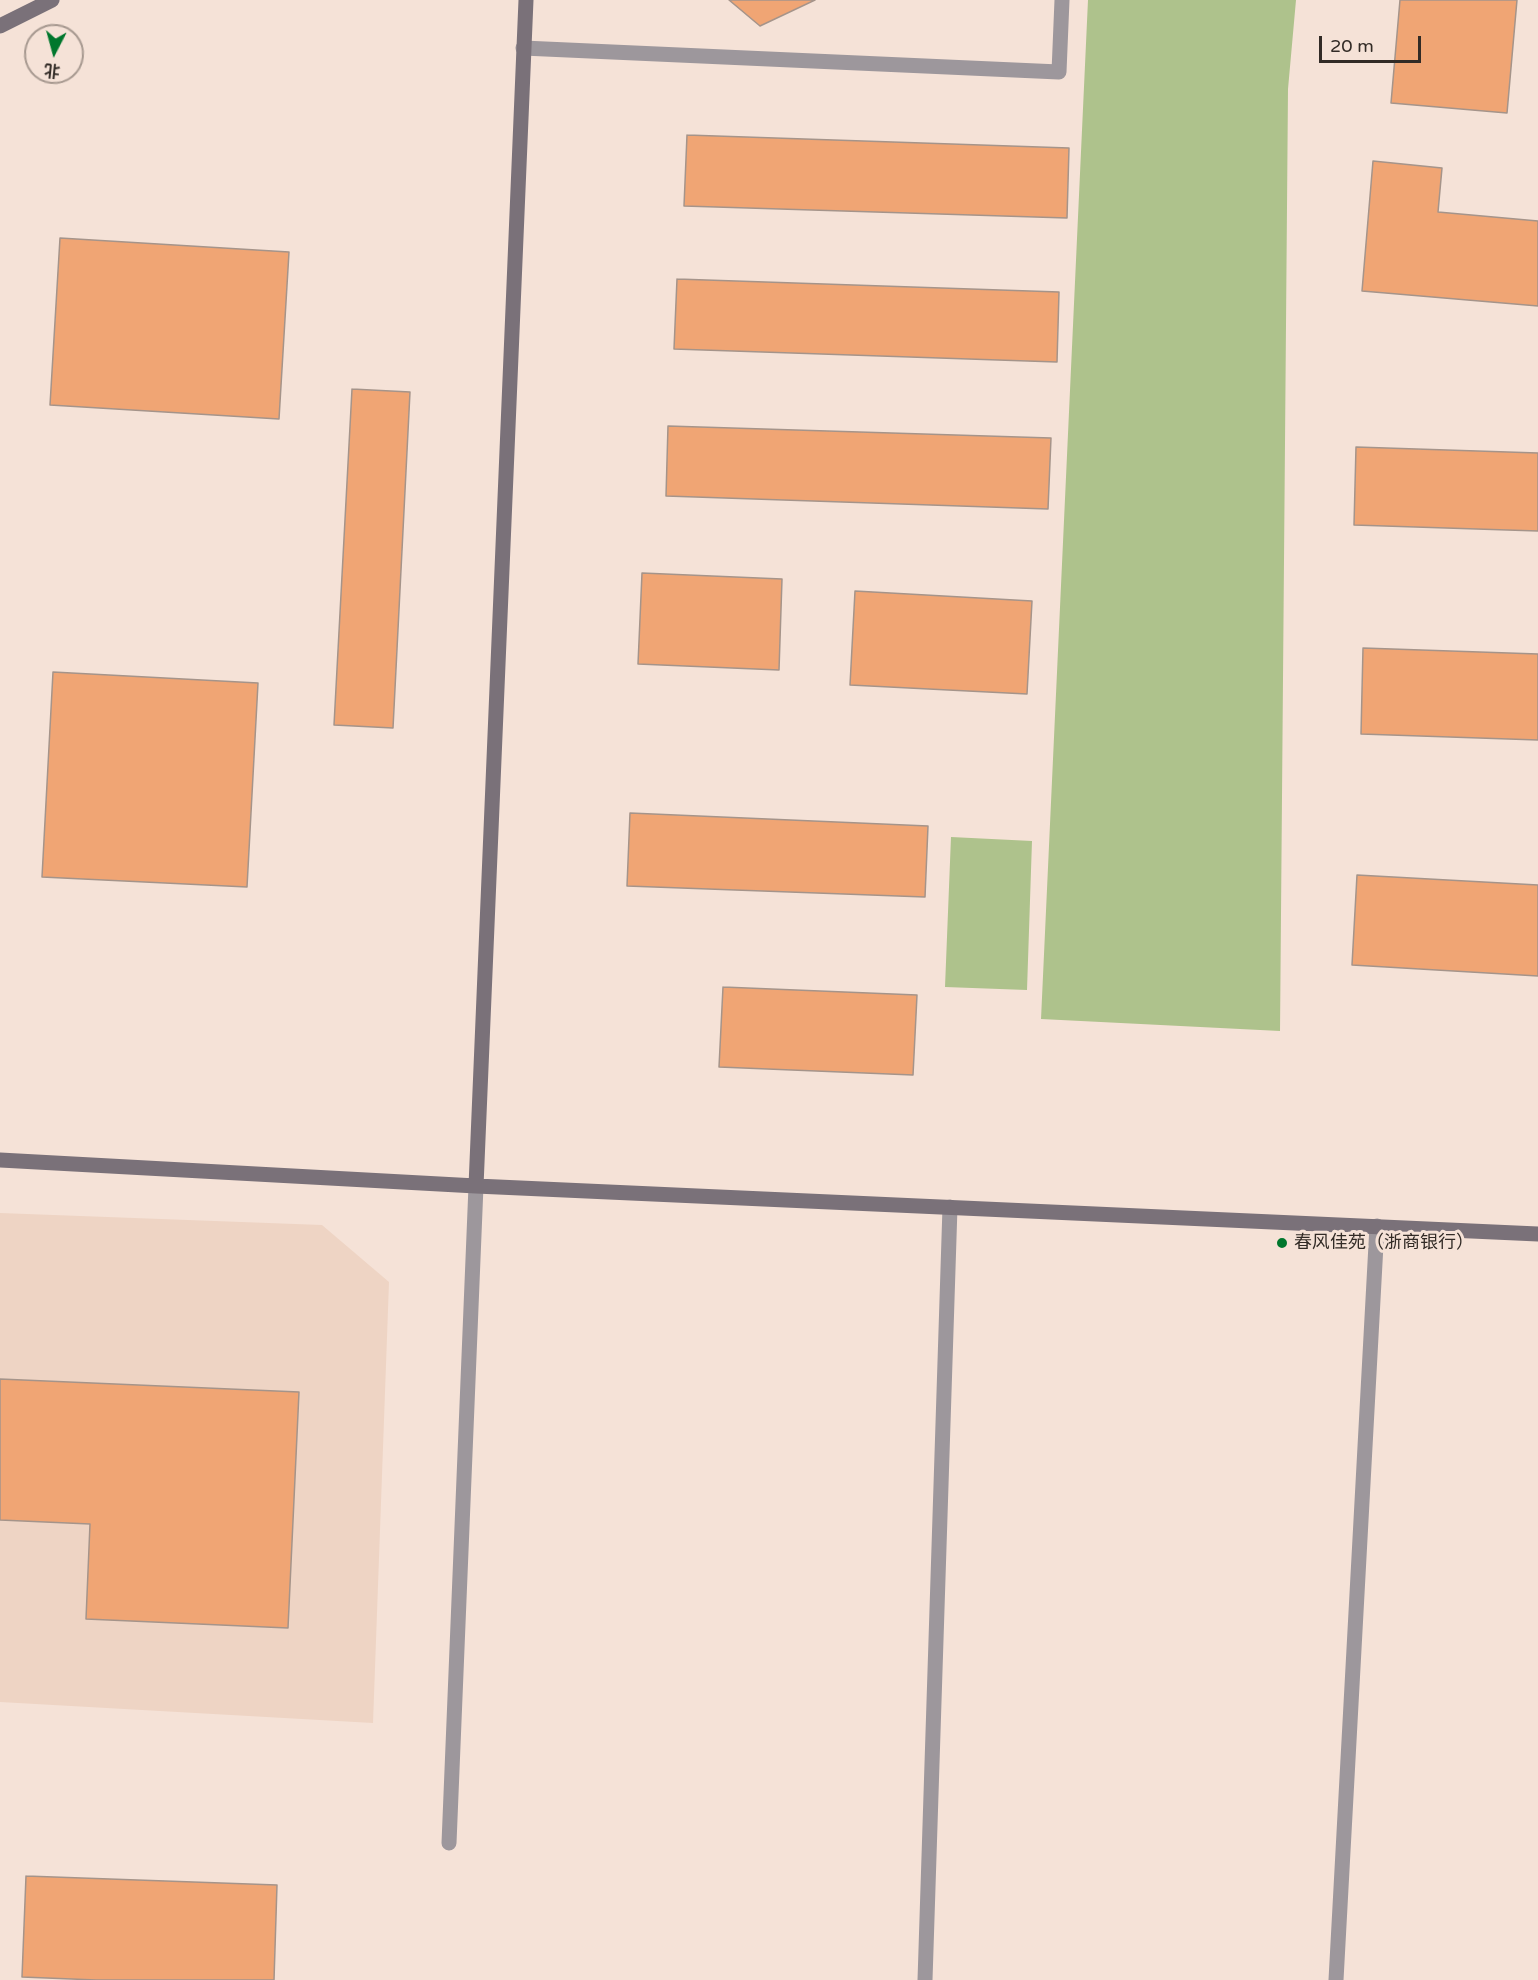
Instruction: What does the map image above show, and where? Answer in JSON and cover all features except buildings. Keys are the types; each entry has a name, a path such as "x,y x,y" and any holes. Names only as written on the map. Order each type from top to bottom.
{"street":[{"path":"0,26 52,0"},
{"path":"448,1843 526,0"},
{"path":"523,48 1059,72 1062,0"},
{"path":"0,1160 476,1186 1538,1234"},
{"path":"925,1980 950,1206"},
{"path":"1336,1980 1377,1226"}],"shaded area":[{"path":"0,1213 322,1225 389,1282 373,1723 0,1702"}],"green space":[{"path":"1088,0 1296,0 1288,89 1280,1031 1041,1019"},
{"path":"951,837 1032,841 1027,990 945,987"}],"place":[{"name":"春风佳苑（浙商银行）","path":"1282,1243"}]}
